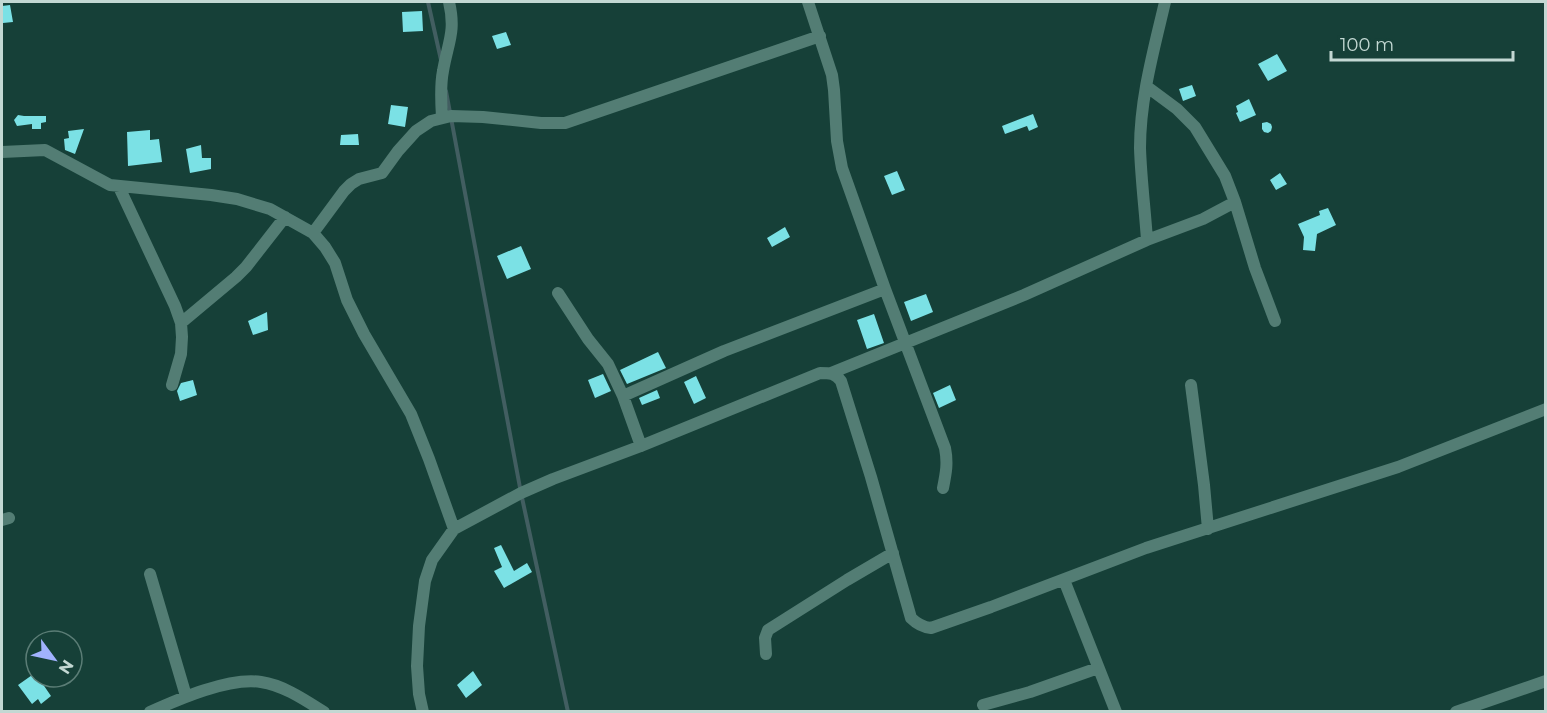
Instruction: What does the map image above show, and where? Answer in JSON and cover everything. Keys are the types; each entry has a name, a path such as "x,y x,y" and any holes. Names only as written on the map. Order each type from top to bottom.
{"street":[{"path":"442,117 443,71 453,30 449,2"},
{"path":"808,2 828,61 834,90 837,141 842,168 945,447 948,468 943,488"},
{"path":"1147,240 1140,145 1146,86 1165,2"},
{"path":"313,233 351,184 359,179 382,173 416,131 423,125 442,117 483,117 565,123 820,36"},
{"path":"1146,86 1177,109 1195,127 1224,176 1275,321"},
{"path":"2,152 45,150 99,180 119,187 237,199 270,209 313,233 335,263 347,300 364,334 411,414 454,529"},
{"path":"119,187 182,323 181,354 172,385"},
{"path":"423,711 417,666 425,581 432,560 454,529 521,493 553,479 642,446 812,376 831,373 1024,295 1147,240 1203,219 1235,202"},
{"path":"182,323 241,272 285,217"},
{"path":"623,396 724,351 885,289"},
{"path":"558,293 588,339 608,364 642,446"},
{"path":"831,373 841,381 911,618 924,627 945,623 1146,548 1398,467 1545,410"},
{"path":"1191,384 1208,529"},
{"path":"765,654 765,638 768,630 893,553"},
{"path":"150,574 186,696"},
{"path":"1064,580 1116,711"},
{"path":"983,705 1030,692 1098,668"},
{"path":"150,711 186,696 240,681 262,682 287,691 324,711"},
{"path":"1456,711 1545,681"}],"building":[{"path":"10,5 13,22 3,23 2,6"},
{"path":"422,11 423,31 403,32 402,12"},
{"path":"506,32 511,45 497,49 492,36"},
{"path":"1277,54 1287,71 1268,81 1258,64"},
{"path":"1192,85 1196,96 1183,101 1179,89"},
{"path":"1249,99 1256,115 1240,122 1236,106"},
{"path":"391,105 408,107 405,127 388,124"},
{"path":"1033,114 1038,127 1029,131 1027,126 1005,134 1002,126"},
{"path":"18,115 46,116 46,122 41,123 41,129 32,129 32,124 17,126 14,120"},
{"path":"1267,122 1272,127 1268,133 1262,129 1262,123"},
{"path":"84,129 75,154 65,150 64,139 69,138 68,131"},
{"path":"150,130 150,140 159,139 162,162 128,166 127,132"},
{"path":"358,134 359,145 340,145 341,135"},
{"path":"201,145 202,158 211,158 211,169 190,173 186,149"},
{"path":"897,171 905,190 892,195 884,176"},
{"path":"1280,173 1287,184 1276,190 1270,180"},
{"path":"1328,208 1336,225 1317,234 1315,251 1303,250 1304,237 1298,224 1320,215 1319,211"},
{"path":"785,227 790,237 772,247 767,238"},
{"path":"521,246 531,269 507,279 497,256"},
{"path":"926,294 933,312 911,321 904,302"},
{"path":"267,312 268,330 253,335 248,321"},
{"path":"874,314 884,343 867,349 857,320"},
{"path":"658,352 666,368 627,384 620,370"},
{"path":"603,374 611,391 595,398 588,380"},
{"path":"696,376 706,398 694,404 684,382"},
{"path":"193,380 197,395 180,401 177,391 181,383"},
{"path":"950,385 956,400 939,408 933,393"},
{"path":"657,390 660,398 642,405 639,398"},
{"path":"501,545 514,571 527,563 532,572 504,588 494,571 502,567 494,548"},
{"path":"473,671 482,685 466,698 457,685"},
{"path":"24,681 24,689 46,689 51,696 41,704 38,699 32,704 18,685"}],"waterway":[{"path":"428,2 441,60"},
{"path":"446,91 521,493 568,712"}]}
